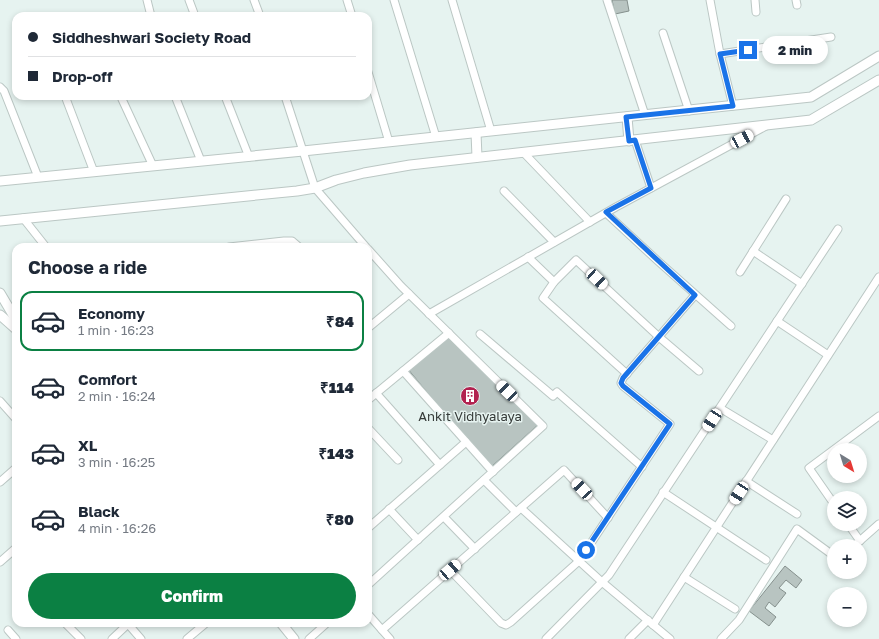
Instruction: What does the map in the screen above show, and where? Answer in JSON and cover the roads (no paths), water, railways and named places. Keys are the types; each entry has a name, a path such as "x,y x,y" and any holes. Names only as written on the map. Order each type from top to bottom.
{"street":[{"path":"147,0 150,12"},
{"path":"189,0 194,12"},
{"path":"254,0 258,12"},
{"path":"347,0 351,12"},
{"path":"394,0 436,137"},
{"path":"452,0 490,131"},
{"path":"607,0 645,115"},
{"path":"710,0 720,54 733,106"},
{"path":"755,0 756,12"},
{"path":"663,33 689,111"},
{"path":"720,54 832,37"},
{"path":"0,181 303,151 811,97 879,56"},
{"path":"0,220 297,191 315,188 336,180 364,173 410,165 811,120 879,80"},
{"path":"372,85 389,142"},
{"path":"0,87 4,92 38,177"},
{"path":"67,100 94,172"},
{"path":"122,100 153,166"},
{"path":"177,100 201,161"},
{"path":"227,100 249,156"},
{"path":"286,100 315,188 363,243"},
{"path":"626,117 632,140 651,188"},
{"path":"429,314 606,212 768,125"},
{"path":"476,133 477,158"},
{"path":"523,152 590,222"},
{"path":"504,191 554,242"},
{"path":"740,272 786,199"},
{"path":"606,212 695,295 731,326"},
{"path":"23,218 43,243"},
{"path":"546,639 609,575 838,229"},
{"path":"266,243 284,241 292,241 294,243"},
{"path":"753,251 802,284"},
{"path":"372,253 409,294 543,426 372,581"},
{"path":"528,257 554,282"},
{"path":"627,374 543,298 554,282 576,260 659,336 700,371"},
{"path":"629,639 651,622 684,577 879,277"},
{"path":"0,293 12,313"},
{"path":"372,324 409,294"},
{"path":"450,570 501,622 506,625 512,622 579,561 670,424 621,383 627,374 695,295"},
{"path":"0,315 12,326"},
{"path":"777,321 828,355"},
{"path":"372,396 449,333"},
{"path":"480,334 553,396 557,392 642,467"},
{"path":"403,371 493,472"},
{"path":"376,393 440,465"},
{"path":"0,401 12,414"},
{"path":"720,408 773,440"},
{"path":"827,494 808,468 879,416"},
{"path":"372,432 398,460"},
{"path":"372,524 466,442"},
{"path":"382,630 564,470 608,518"},
{"path":"1,479 12,471"},
{"path":"484,480 670,639"},
{"path":"746,481 797,514"},
{"path":"663,492 766,560"},
{"path":"389,509 418,540"},
{"path":"444,516 475,549"},
{"path":"862,539 879,524"},
{"path":"721,639 740,620 797,529 827,551"},
{"path":"0,562 12,552"},
{"path":"684,577 735,609"},
{"path":"372,619 390,639"},
{"path":"69,627 81,639"},
{"path":"112,639 124,627"},
{"path":"131,627 141,639"},
{"path":"187,639 201,627"},
{"path":"284,627 291,638"},
{"path":"309,639 322,627"},
{"path":"8,630 16,639"}],"place":[{"name":"Ankit Vidhyalaya","path":"470,396"}]}
